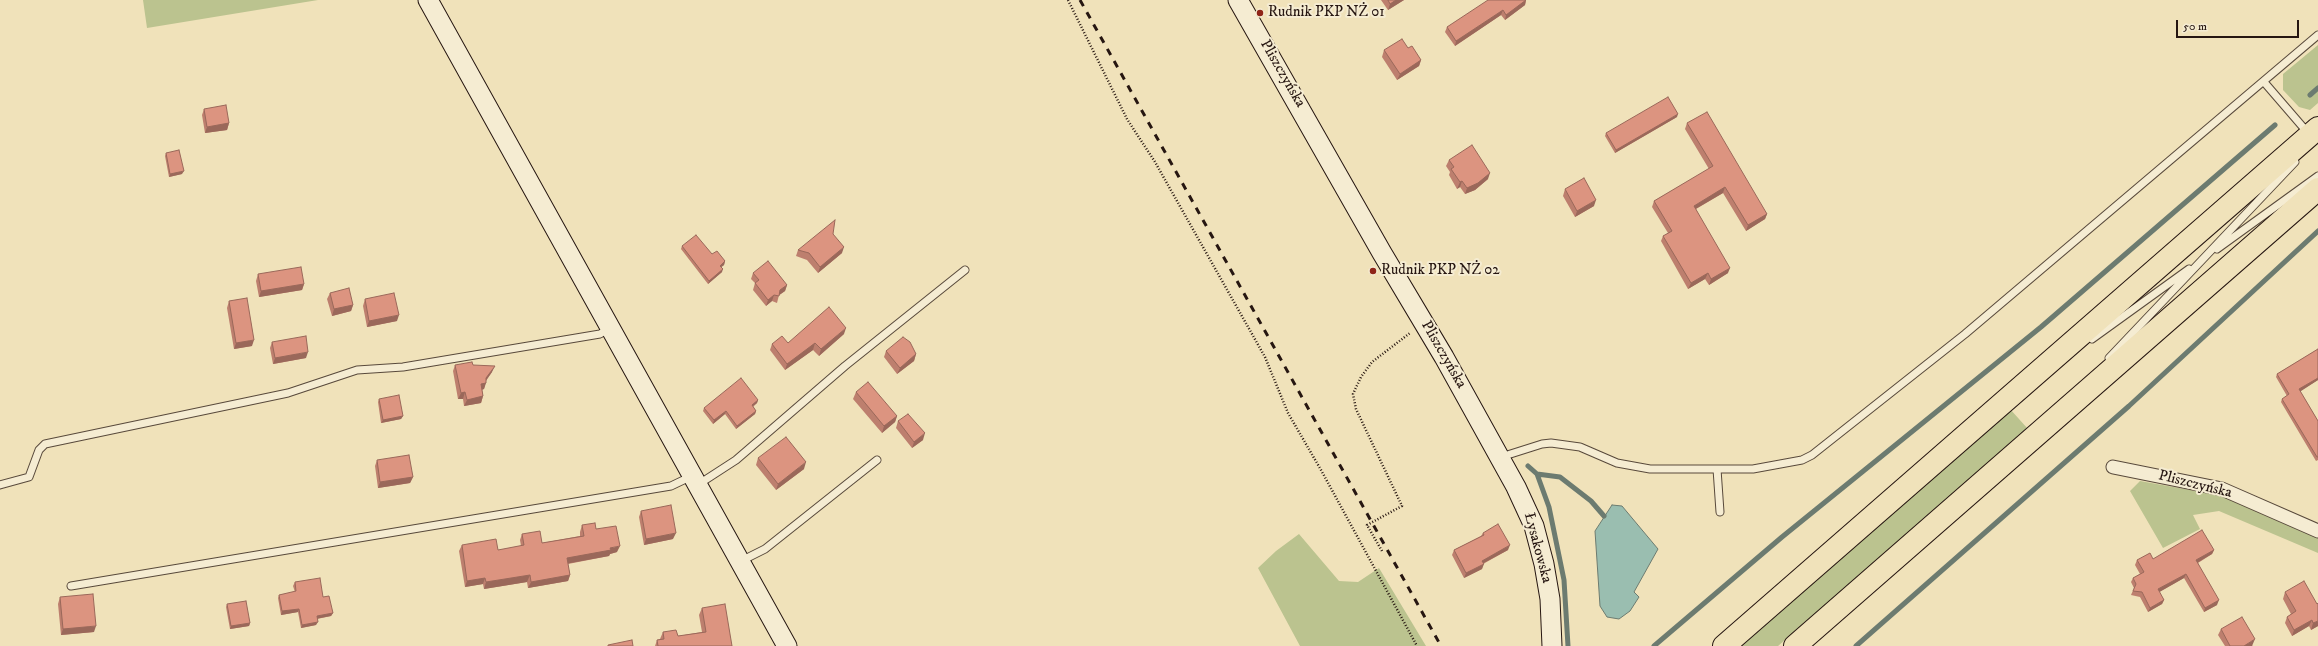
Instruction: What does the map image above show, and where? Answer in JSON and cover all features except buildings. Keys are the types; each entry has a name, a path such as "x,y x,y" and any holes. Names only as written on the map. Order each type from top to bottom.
{"highway":[{"path":"1724,646 2002,403 2311,140"},
{"path":"1795,646 2318,189"}],"street":[{"path":"428,0 787,646"},
{"name":"Pliszczyńska","path":"1238,0 1500,457"},
{"name":"Łysakowska","path":"1500,457 1526,508 1539,543 1549,594 1552,646"},
{"name":"Pliszczyńska","path":"2114,467 2222,489 2318,531"}],"lane":[{"path":"1500,457 1542,444 1551,443 1580,447 1617,463 1634,468 1753,469 1787,464 1812,455 1965,334 2318,35"},
{"path":"2037,434 2202,259 2311,140 2285,104 2264,82"},
{"path":"2086,343 2318,176"},
{"path":"71,586 695,481 736,460 845,366 965,270"},
{"path":"0,485 29,476 39,450 45,444 288,393 357,370 403,367 600,334 610,328"},
{"path":"2002,403 2073,352"},
{"path":"739,561 765,548 877,460"},
{"path":"1718,469 1720,512"}],"path":[{"path":"1068,0 1126,119 1155,162 1265,357 1288,413 1321,470 1417,646"},
{"path":"1382,551 1367,525 1402,506 1356,410 1353,394 1361,377 1372,362 1423,322"}],"green space":[{"path":"143,0 318,0 147,28"},
{"path":"2318,45 2318,103 2310,110 2299,107 2283,90 2283,74"},
{"path":"2010,409 2028,429 1778,646 1740,646"},
{"path":"2140,481 2218,495 2266,513 2318,535 2318,553 2219,511 2193,515 2200,529 2163,548 2130,491"},
{"path":"1299,534 1339,581 1358,582 1379,568 1426,646 1300,646 1258,568 1276,551"}],"shaded area":[{"path":"1612,505 1622,506 1658,549 1634,592 1639,597 1630,611 1619,619 1607,617 1600,606 1595,531"}],"waterway":[{"path":"2310,95 2318,88"},
{"path":"1654,646 1782,537 2041,327 2275,125"},
{"path":"1856,646 2129,406 2318,231"},
{"path":"1528,466 1537,474 1560,477 1591,501 1604,516"},
{"path":"1537,474 1549,507 1564,580 1568,646"}],"railway":[{"path":"1080,0 1441,646"}],"place":[{"name":"Rudnik PKP NŻ 01","path":"1260,13"},
{"name":"Rudnik PKP NŻ 02","path":"1373,271"}]}
